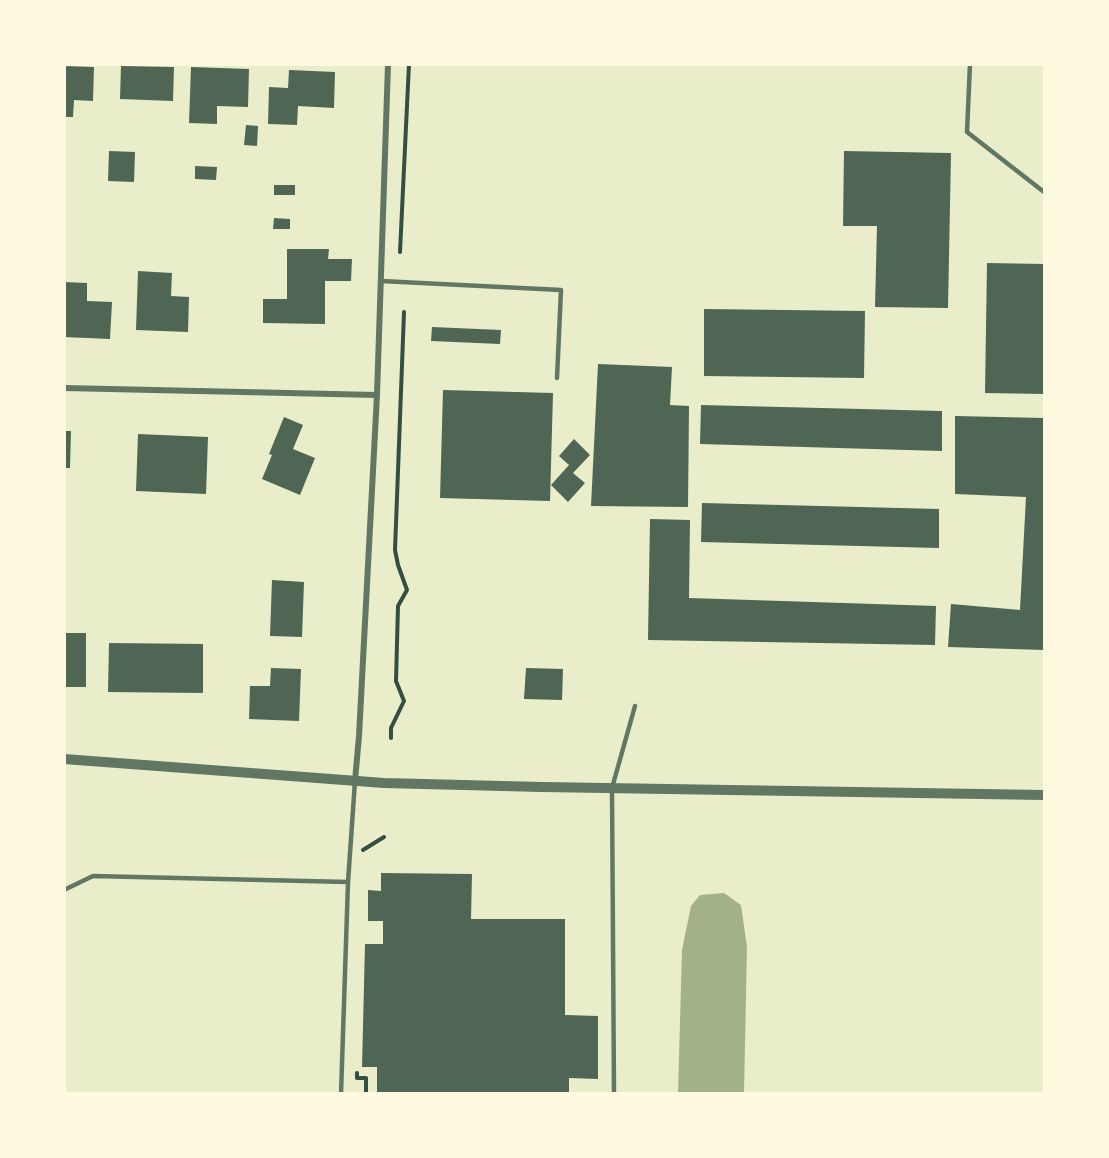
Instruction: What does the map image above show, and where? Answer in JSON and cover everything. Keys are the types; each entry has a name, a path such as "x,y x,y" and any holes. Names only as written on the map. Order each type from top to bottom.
{"street":[{"path":"355,781 376,395 388,64"},
{"path":"64,388 376,395"},
{"path":"64,759 355,781 1044,795"}],"lane":[{"path":"970,64 967,132 1044,192"},
{"path":"381,281 561,290 557,378"},
{"path":"614,1094 612,788 635,706"},
{"path":"341,1094 348,882 355,781"},
{"path":"64,890 93,876 348,882"}],"path":[{"path":"400,252 409,64"},
{"path":"391,738 391,728 404,701 396,681 398,606 407,590 398,565 396,550 404,312"},
{"path":"363,851 384,837"},
{"path":"358,1066 357,1078 366,1078 366,1094"}],"shaded area":[{"path":"724,893 741,905 747,947 744,1093 678,1093 682,950 691,906 700,895"}],"building":[{"path":"64,66 94,67 93,101 74,100 73,117 64,117"},
{"path":"121,66 174,67 173,101 120,99"},
{"path":"191,67 249,69 248,107 217,106 217,124 189,123"},
{"path":"289,70 335,72 334,108 298,106 297,125 268,124 269,87 288,88"},
{"path":"246,125 258,126 257,146 244,145"},
{"path":"109,151 135,152 134,182 108,181"},
{"path":"844,151 951,153 948,308 875,307 877,226 843,226"},
{"path":"195,166 217,167 216,180 195,179"},
{"path":"274,185 295,185 295,195 274,195"},
{"path":"274,218 290,219 290,229 273,229"},
{"path":"287,249 329,249 328,259 352,259 351,281 325,281 325,324 263,323 263,299 287,299"},
{"path":"987,263 1044,264 1044,394 985,393"},
{"path":"138,271 172,273 171,296 189,297 188,332 136,330"},
{"path":"64,282 87,283 87,301 112,302 110,339 64,337"},
{"path":"704,309 865,311 864,378 704,376"},
{"path":"432,327 501,330 500,344 431,341"},
{"path":"598,364 672,367 670,405 689,406 688,507 591,506"},
{"path":"443,390 553,393 550,501 440,498"},
{"path":"701,405 942,411 942,451 700,444"},
{"path":"955,416 1044,418 1044,650 948,647 951,604 1020,610 1026,497 955,494"},
{"path":"284,417 303,425 293,449 315,458 300,495 262,479"},
{"path":"64,431 71,431 70,468 64,468"},
{"path":"138,434 208,437 206,494 136,491"},
{"path":"574,439 590,455 573,473 585,483 568,502 551,485 569,465 559,456"},
{"path":"702,503 939,509 939,548 701,542"},
{"path":"650,519 690,520 689,598 936,606 935,645 648,640"},
{"path":"272,580 304,582 302,637 270,636"},
{"path":"64,633 86,633 86,687 64,687"},
{"path":"109,643 203,644 203,693 108,692"},
{"path":"271,668 301,669 299,721 249,719 250,686 270,686"},
{"path":"526,668 563,669 562,700 524,699"},
{"path":"381,873 472,874 471,919 565,919 565,1015 598,1016 598,1079 569,1078 569,1094 377,1094 377,1067 362,1067 365,944 383,944 383,921 368,921 368,890 381,891"}]}
